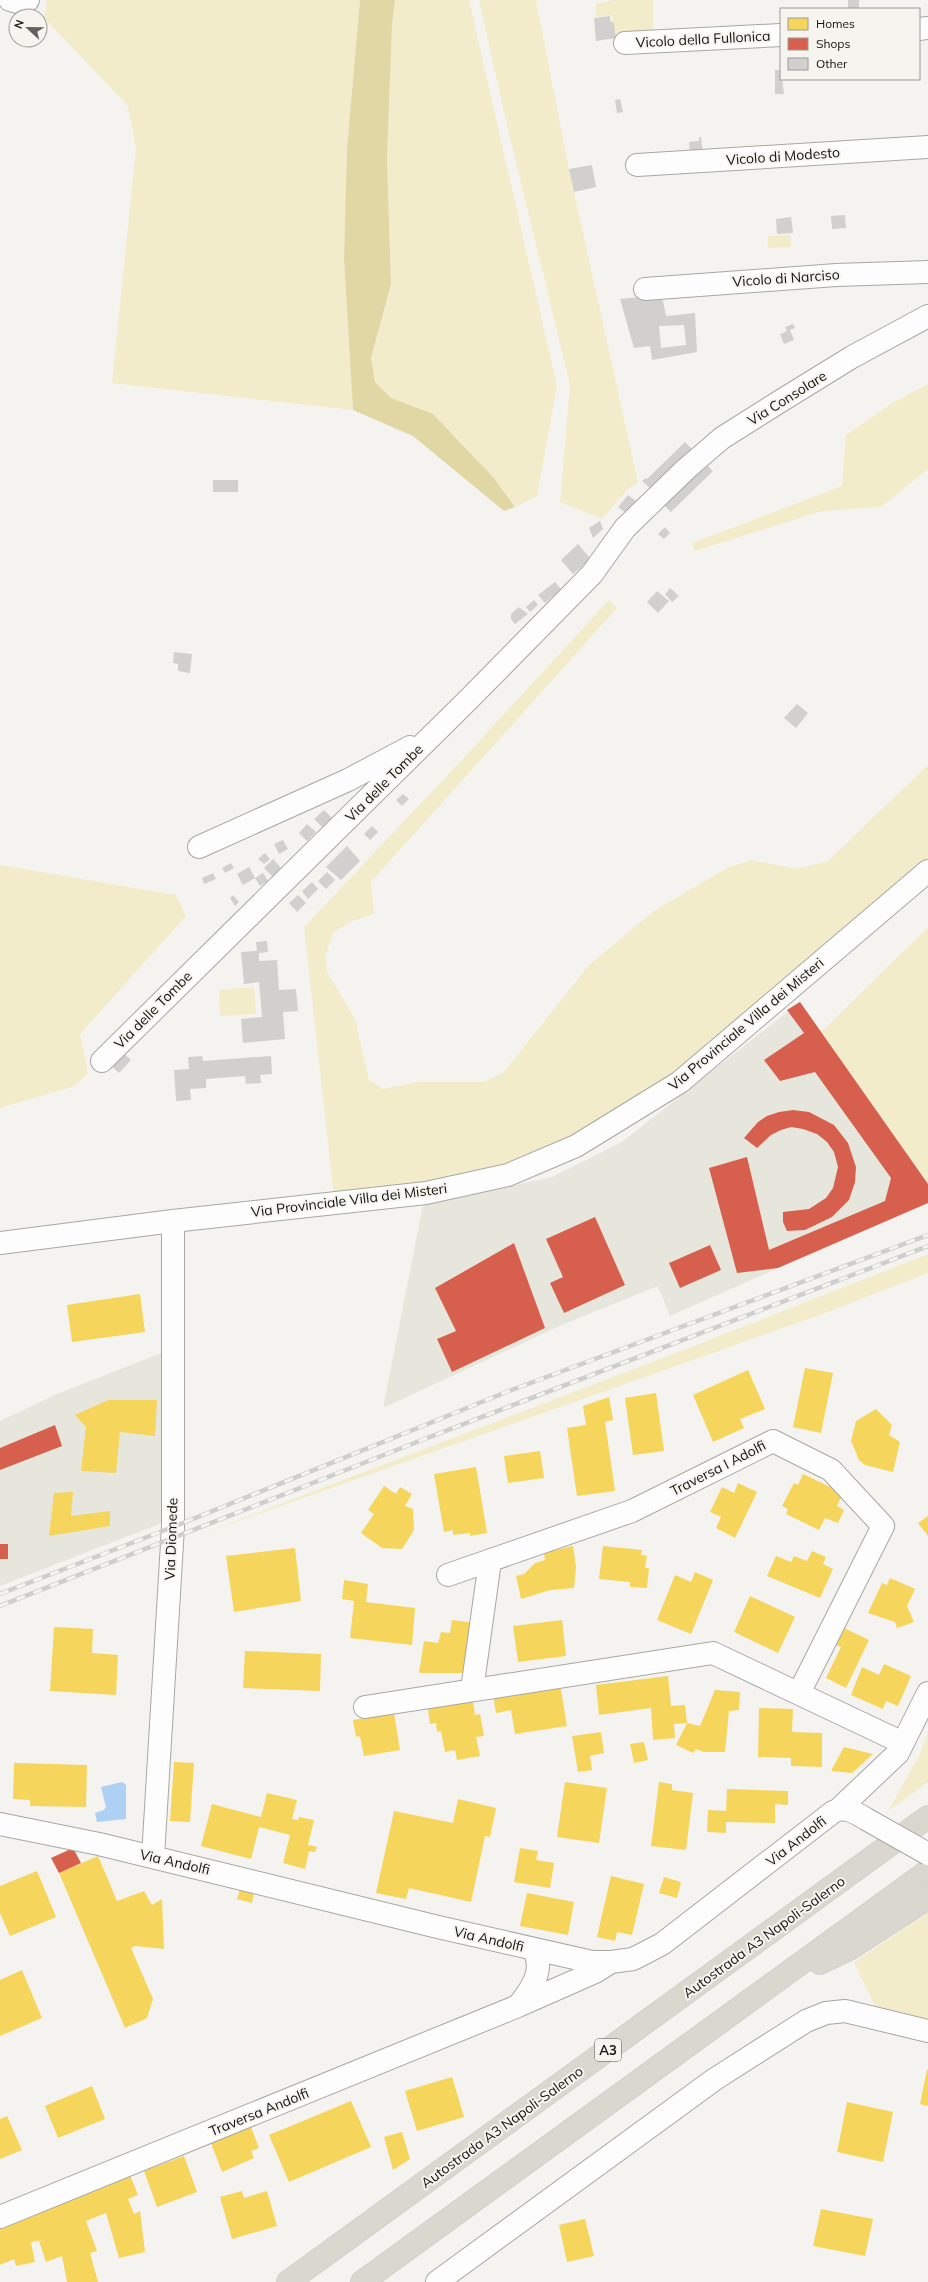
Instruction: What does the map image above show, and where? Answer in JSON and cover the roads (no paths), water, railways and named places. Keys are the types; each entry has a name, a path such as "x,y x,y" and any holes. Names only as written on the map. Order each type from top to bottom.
{"highway":[{"name":"Autostrada A3 Napoli-Salerno","path":"289,2281 928,1817"},
{"path":"362,2282 928,1871"},
{"path":"763,1991 851,1948 928,1898"}],"street":[{"path":"10,0 21,3 28,0"},
{"name":"Vicolo della Fullonica","path":"625,43 780,35"},
{"name":"Vicolo di Modesto","path":"637,165 928,147"},
{"name":"Vicolo di Narciso","path":"645,289 836,275 928,272"},
{"name":"Via Consolare","path":"658,497 722,438 852,358 928,316"},
{"name":"Via delle Tombe","path":"102,1060 470,698 592,574 625,528 658,497"},
{"path":"199,847 348,780 430,736"},
{"name":"Via Provinciale Villa dei Misteri","path":"0,1243 173,1221 426,1193 508,1175 576,1146 680,1082 928,871"},
{"name":"Via Diomede","path":"153,1857 173,1527 173,1221"},
{"name":"Traversa I Adolfi","path":"448,1576 632,1511 773,1441 831,1470 883,1526 798,1693"},
{"path":"472,1690 490,1561"},
{"path":"365,1707 713,1653 904,1743"},
{"path":"840,1808 891,1761 904,1743 928,1693"},
{"name":"Via Andolfi","path":"0,1824 45,1832 153,1857 533,1949 588,1961 611,1962 633,1958 662,1944 732,1892 803,1834 840,1808 854,1812 928,1854"},
{"path":"518,2006 531,1988 538,1969 537,1956 533,1949"},
{"name":"Traversa Andolfi","path":"0,2217 518,2006 595,1972 611,1962"},
{"path":"437,2282 716,2079 806,2021 826,2013 845,2011 928,2031"}],"water":[{"path":"122,1782 126,1785 126,1819 97,1822 95,1813 104,1810 106,1807 101,1787"}],"railway":[{"path":"0,1594 173,1527 509,1391 928,1235"},
{"path":"0,1606 422,1440 928,1246"}]}
